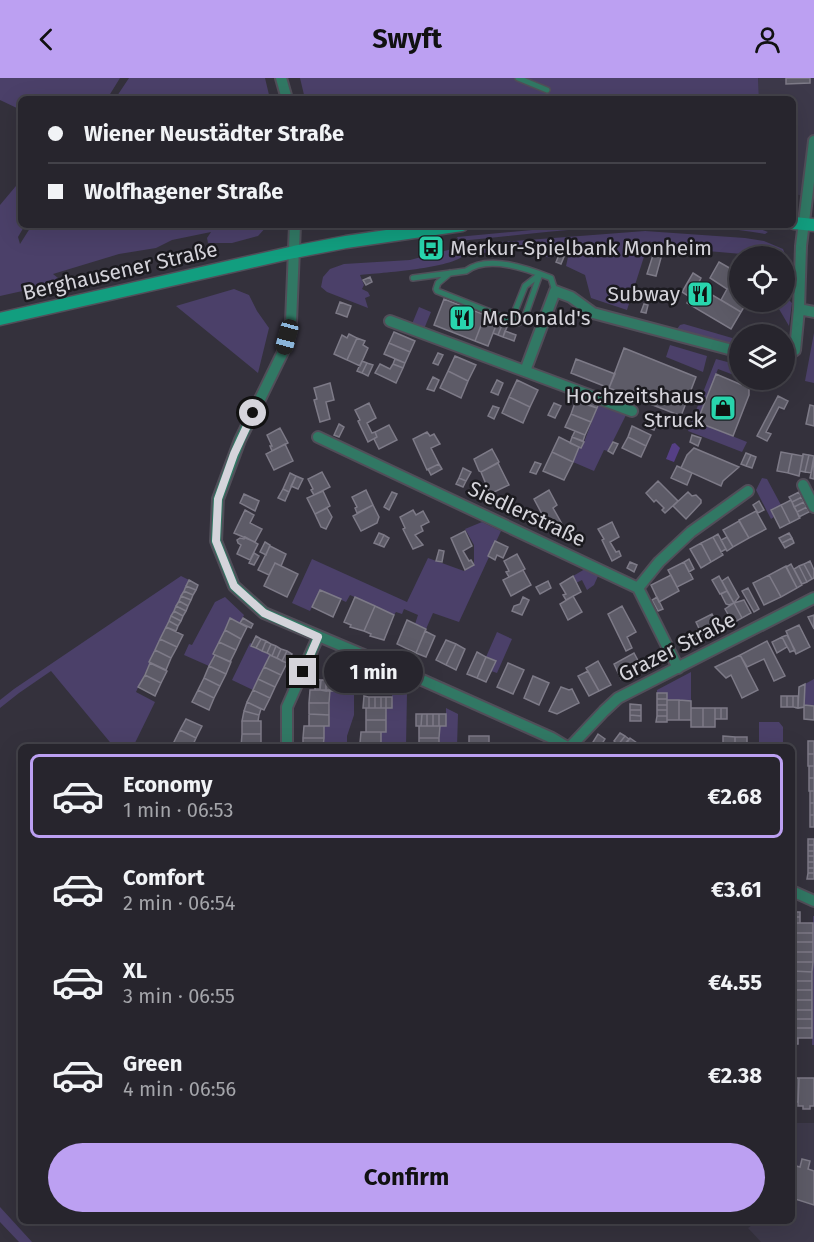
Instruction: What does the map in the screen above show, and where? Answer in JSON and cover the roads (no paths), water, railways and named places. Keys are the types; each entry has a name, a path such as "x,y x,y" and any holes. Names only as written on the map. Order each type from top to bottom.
{"street":[{"path":"281,78 286,96"},
{"path":"795,350 803,224 814,141"},
{"path":"295,228 291,322 283,352 240,440 218,499 216,541 234,586 264,613 411,675 563,744"},
{"name":"Berghausener Straße","path":"0,319 294,252 442,228"},
{"path":"525,371 555,291 571,297 594,313 729,349"},
{"path":"799,309 814,312"},
{"path":"390,321 632,411"},
{"name":"Siedlerstraße","path":"318,437 638,588"},
{"path":"803,485 814,507"},
{"path":"678,668 638,588 659,562 691,532 748,491"},
{"name":"Grazer Straße","path":"572,744 618,698 814,598"},
{"path":"287,744 287,707 318,637"},
{"path":"795,892 814,901"}],"lane":[{"path":"518,78 547,90"},
{"path":"413,278 466,271 472,266 505,264 551,278 555,291"},
{"path":"450,273 438,283 437,291 518,323 524,319 540,274"},
{"path":"511,321 525,286 540,274"}],"place":[{"name":"Merkur-Spielbank Monheim","path":"431,248"},
{"name":"Subway","path":"700,294"},
{"name":"McDonald's","path":"462,318"},
{"name":"Hochzeitshaus Struck","path":"723,408"}]}
